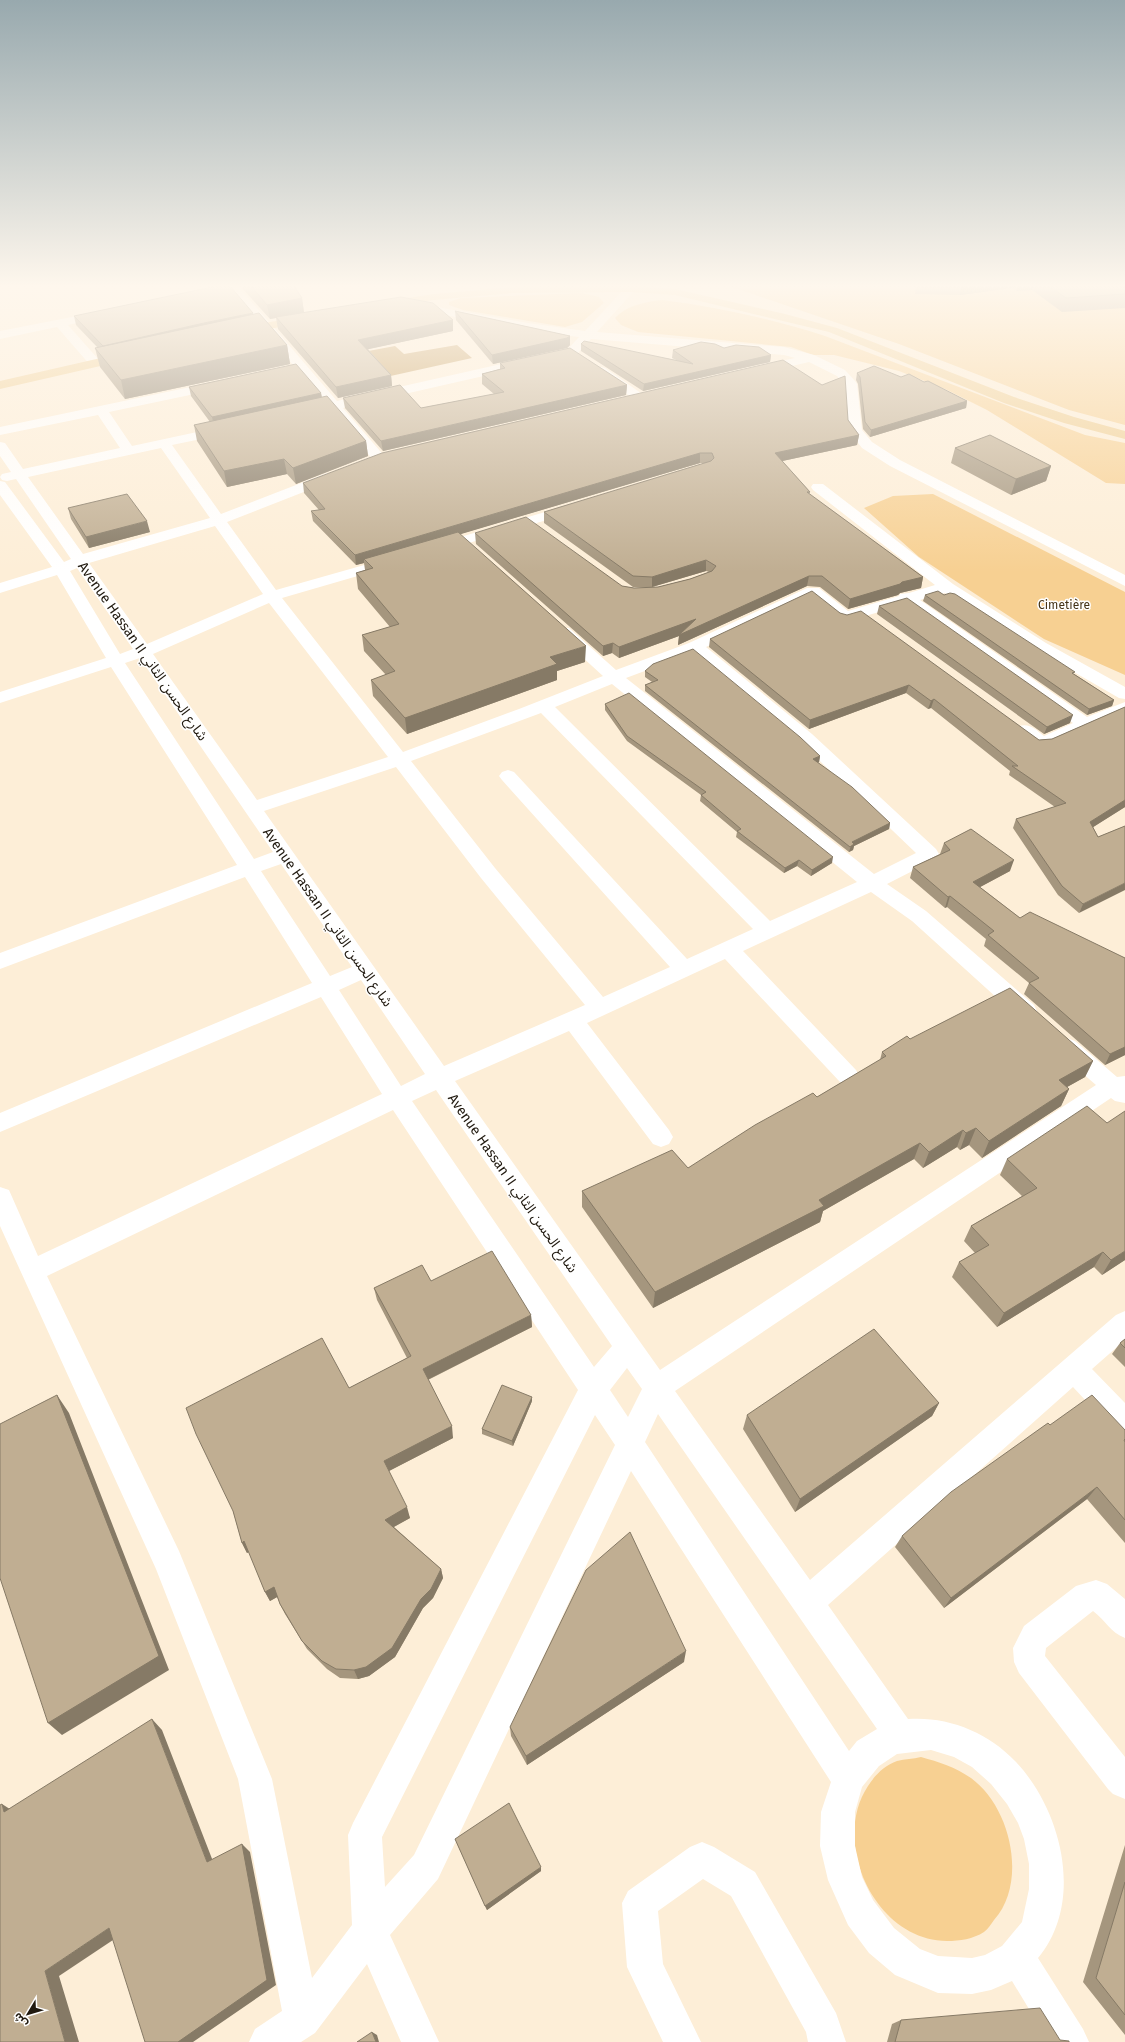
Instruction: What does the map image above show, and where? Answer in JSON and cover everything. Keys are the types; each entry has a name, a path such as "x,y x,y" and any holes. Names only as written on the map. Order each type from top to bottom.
{"main road":[{"path":"0,385 17,381"},
{"path":"962,381 1009,400 1069,420 1125,435"}],"street":[{"path":"313,381 379,458"},
{"path":"296,414 440,381"},
{"path":"616,381 642,398"},
{"path":"849,381 851,384 855,430 867,445 895,463 1125,581"},
{"path":"0,431 231,382"},
{"path":"627,401 657,394"},
{"path":"101,410 129,451"},
{"path":"0,479 234,428"},
{"path":"164,443 272,596 488,873 600,1008"},
{"name":"Avenue Hassan II شارع الحسن الثاني","path":"0,446 79,560 145,651 439,1078 901,1736"},
{"path":"364,464 379,458 394,455"},
{"path":"0,588 61,569 79,560 219,520 342,472"},
{"name":"Avenue Hassan II شارع الحسن الثاني","path":"0,485 61,569 115,660 219,819 249,869 397,1098 629,1442 848,1779"},
{"path":"818,487 947,586 1040,646 1125,694"},
{"path":"461,546 537,525 584,504"},
{"path":"0,698 145,651 272,596 409,557"},
{"path":"253,808 399,759 544,706 695,646 814,591 845,616 947,586"},
{"path":"906,597 1086,724"},
{"path":"862,612 881,626"},
{"path":"268,2042 302,2020 370,1931 426,1867 629,1442 657,1388 1121,1089 1048,1030 919,916 872,882 614,677 550,620"},
{"path":"32,1271 439,1078 574,1020 872,882 929,854 806,738 695,646"},
{"path":"544,706 767,931"},
{"path":"1010,720 1042,743 1125,707"},
{"path":"508,776 684,969"},
{"path":"0,960 285,855"},
{"path":"728,949 848,1076"},
{"path":"0,1123 365,970"},
{"path":"574,1020 661,1137"},
{"path":"2,1208 168,1562 255,1779 302,2020"},
{"path":"807,1603 1125,1323"},
{"path":"420,2042 370,1931 365,1835 593,1390 628,1346"},
{"path":"1074,1369 1125,1423"},
{"path":"1125,1623 1110,1605 1096,1595 1087,1597 1035,1637 1030,1648 1030,1662 1125,1782"},
{"path":"930,1734 962,1743 991,1761 1017,1788 1035,1822 1046,1859 1047,1896 1037,1930 1017,1957 990,1974 956,1978 923,1971 891,1950 864,1920 845,1885 837,1847 838,1811 848,1779 870,1752 901,1736 930,1734"},
{"path":"682,2042 645,1966 640,1903 702,1859 743,1884 823,2026 827,2042"},
{"path":"1017,1957 1070,2042"}],"green space":[{"path":"925,381 944,381 1085,435 1125,443 1125,484 1106,483 987,410 945,389"},
{"path":"995,381 1125,381 1125,425 1069,410"},
{"name":"Cimetière","path":"933,494 1125,592 1125,675 1044,639 919,557 864,508 893,496"},
{"path":"921,1757 947,1765 971,1778 985,1791 996,1807 1005,1826 1010,1846 1012,1866 1010,1886 1004,1904 989,1926 984,1932 971,1938 947,1941 922,1937 899,1925 881,1907 867,1885 858,1860 854,1834 858,1809 868,1786 877,1774 888,1765 897,1761"}],"building":[{"path":"216,381 311,381 321,393 212,417 189,387"},
{"path":"331,381 362,381 336,387"},
{"path":"491,381 621,381 627,385 381,441 343,398 400,385 421,408 504,392"},
{"path":"640,381 656,381 644,384"},
{"path":"691,381 816,381 822,385 831,381 845,381 848,420 859,435 775,453 810,492 807,492 923,577 902,582 900,584 850,599 822,576 809,576 679,635 696,619 619,647 613,643 603,646 475,533 526,517 622,586 634,588 658,587 690,579 712,571 716,566 706,560 652,577 633,576 544,512 711,461 714,458 712,453 700,453 355,555 311,511 325,509 303,483 382,453"},
{"path":"860,381 929,381 967,401 871,430 865,422"},
{"path":"327,396 366,441 293,468 284,459 224,471 194,425"},
{"path":"990,435 1051,466 1016,479 955,448"},
{"path":"127,494 147,521 86,537 68,508"},
{"path":"458,532 586,646 550,657 557,664 405,718 371,680 395,671 362,635 399,624 356,573 373,568 364,559"},
{"path":"812,591 840,613 847,615 861,611 1039,740 1052,739 1125,707 1125,800 1090,822 1098,837 1125,826 1125,883 1083,904 1062,886 1016,819 1066,803 1012,766 1018,766 934,699 931,701 909,685 810,720 710,639"},
{"path":"938,591 944,595 950,593 955,594 1075,672 1072,673 1114,700 1089,709 925,595"},
{"path":"907,598 1073,715 1047,727 879,606"},
{"path":"693,649 800,737 820,756 813,759 852,787 890,823 852,842 854,844 850,847 645,685 658,680 645,671 653,664"},
{"path":"629,693 833,857 812,870 799,860 785,868 737,831 741,829 701,795 706,792 627,736 605,704"},
{"path":"971,829 1014,860 973,882 1020,918 1030,912 1125,958 1125,1047 1110,1054 1029,983 1039,978 988,935 994,931 950,896 948,897 913,867 950,850 944,843"},
{"path":"1010,988 1093,1061 1059,1080 1069,1089 989,1141 976,1128 966,1133 963,1130 929,1152 920,1143 819,1200 824,1206 655,1292 582,1191 672,1150 688,1168 755,1125 813,1093 817,1097 886,1056 882,1052 907,1036 910,1039"},
{"path":"1087,1106 1107,1123 1125,1111 1125,1251 1111,1260 1103,1252 1004,1313 959,1262 989,1245 971,1226 1037,1188 1007,1159"},
{"path":"492,1251 531,1315 423,1369 452,1426 384,1461 407,1507 385,1520 441,1569 431,1589 421,1599 392,1648 366,1667 354,1670 336,1669 322,1661 302,1641 280,1604 274,1587 265,1592 244,1541 242,1543 233,1511 196,1434 186,1408 322,1338 349,1388 411,1356 374,1288 422,1265 431,1281"},
{"path":"874,1329 939,1403 800,1499 747,1415"},
{"path":"1125,1339 1125,1348 1120,1343"},
{"path":"502,1385 532,1397 512,1441 482,1429"},
{"path":"57,1395 159,1656 48,1723 0,1578 0,1424"},
{"path":"1092,1395 1125,1430 1125,1520 1097,1487 951,1598 902,1536 951,1492 1048,1423 1050,1425"},
{"path":"630,1532 686,1651 526,1756 510,1727 586,1570"},
{"path":"152,1719 207,1862 242,1844 267,1980 178,2042 145,2042 109,1928 45,1971 65,2042 0,2042 0,1805 2,1804 4,1812"},
{"path":"509,1803 541,1867 485,1906 455,1839"},
{"path":"1125,1882 1125,2015 1096,1978"},
{"path":"1040,2008 1060,2040 1069,2042 895,2042 901,2020"},
{"path":"372,2032 376,2042 357,2042"}]}
